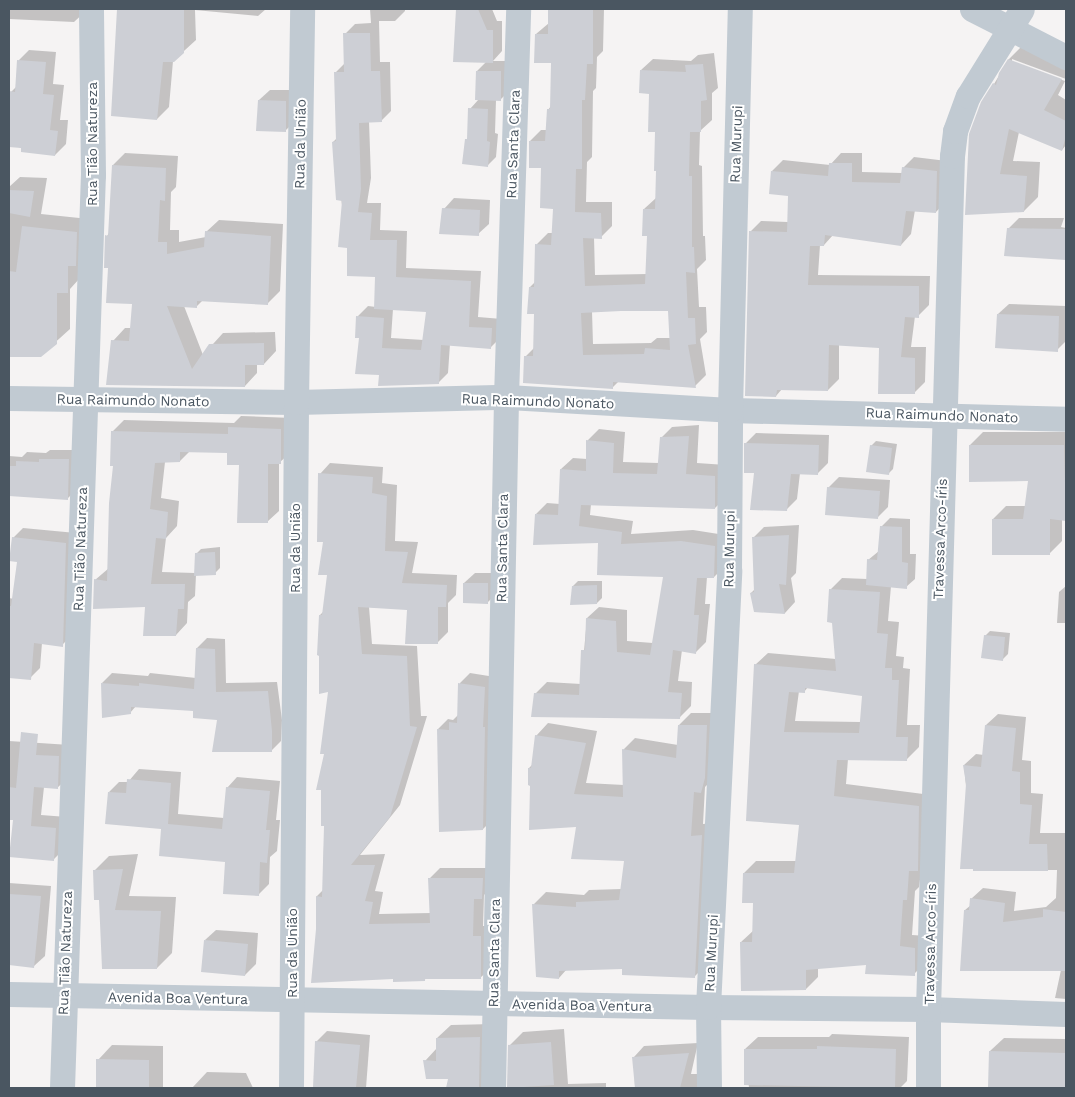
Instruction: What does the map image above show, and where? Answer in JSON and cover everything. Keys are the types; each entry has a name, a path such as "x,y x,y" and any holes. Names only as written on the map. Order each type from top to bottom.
{"street":[{"name":"Rua Tião Natureza","path":"62,1088 93,175 91,9"},
{"name":"Rua da União","path":"291,1088 296,402 302,9"},
{"name":"Rua Santa Clara","path":"492,1088 506,397 518,9"},
{"name":"Rua Murupi","path":"709,1088 708,1007 729,571 730,410 740,9"},
{"path":"972,9 1016,19 1066,57"},
{"name":"Travessa Arco-íris","path":"928,1088 928,1009 944,414 950,272 950,194 955,131 968,96 1016,19"},
{"name":"Rua Raimundo Nonato","path":"9,398 296,402 506,397 730,410 944,414 1066,419"},
{"name":"Avenida Boa Ventura","path":"9,994 708,1007 928,1009 1066,1014"}],"building":[{"path":"117,9 184,9 184,53 174,62 163,62 157,120 111,116"},
{"path":"456,9 478,9 487,30 493,30 493,63 453,62"},
{"path":"548,9 593,9 593,64 587,64 585,100 582,100 582,169 576,169 575,212 601,213 602,239 583,238 585,286 645,284 647,236 642,236 643,209 655,209 656,171 654,171 655,132 648,132 649,94 639,93 640,70 686,72 685,65 703,64 707,100 701,101 701,132 690,132 689,176 692,176 692,247 694,247 695,273 686,272 688,318 695,318 696,344 688,345 696,388 613,382 613,389 523,383 524,356 533,356 534,314 527,314 529,287 534,287 535,244 551,245 553,209 540,208 541,168 529,168 529,141 545,141 547,109 550,109 551,63 534,63 535,34 548,34","holes":["668,311 670,350 645,348 644,354 583,355 581,313"]},
{"path":"343,33 370,33 371,71 380,71 382,122 359,123 361,189 358,212 372,213 370,240 397,240 396,277 471,281 469,327 492,328 491,349 441,345 439,384 378,386 379,375 355,374 359,338 355,338 356,316 384,318 382,348 421,350 426,312 374,309 375,277 347,276 347,248 338,247 342,201 336,200 332,142 336,141 334,72 344,72"},
{"path":"1008,59 1062,79 1044,110 1066,121 1066,135 1062,151 1009,129 1000,174 1027,176 1024,212 965,215 969,134 981,102 993,83 996,85 999,73"},
{"path":"17,60 46,62 43,94 54,95 50,130 58,131 55,156 21,152 21,148 9,147 9,91 15,92"},
{"path":"476,71 501,71 501,101 475,100"},
{"path":"258,100 286,101 286,132 256,131"},
{"path":"468,108 488,109 487,141 490,142 488,167 462,164 465,139 467,139"},
{"path":"829,163 852,163 852,182 900,183 902,167 937,171 936,213 906,211 901,246 825,235 824,246 810,246 808,285 919,286 919,318 905,317 901,357 915,358 915,394 878,394 879,348 829,345 828,391 777,390 776,397 745,396 749,231 787,232 788,196 769,194 771,171 828,176"},
{"path":"112,165 166,168 165,201 160,200 158,242 167,242 167,254 204,247 205,231 271,236 268,305 197,301 197,308 167,306 192,369 209,344 264,343 264,365 245,365 245,387 106,385 111,340 129,341 132,304 106,303 108,268 104,268 105,235 108,236"},
{"path":"9,190 34,191 30,217 9,213"},
{"path":"442,208 480,210 479,236 439,234"},
{"path":"22,226 77,232 76,266 68,266 68,293 57,293 57,344 41,357 9,357 9,271 16,272"},
{"path":"1007,228 1066,229 1066,260 1004,256"},
{"path":"997,314 1059,316 1058,352 995,348"},
{"path":"228,427 281,429 281,464 268,464 268,523 237,523 239,465 227,465 227,453 180,452 180,462 155,463 150,509 168,512 166,539 156,538 151,584 185,584 184,609 178,609 176,636 143,636 145,607 93,609 94,579 107,581 109,503 113,466 110,466 111,431 228,434"},
{"path":"689,436 686,474 715,476 715,509 581,505 579,526 622,532 621,544 681,541 715,546 714,578 697,578 694,615 699,615 696,654 673,650 668,692 682,693 680,719 531,717 534,693 579,695 581,650 585,650 586,618 616,621 617,652 650,655 663,577 597,575 598,543 533,545 535,514 558,515 560,469 586,471 586,440 614,443 613,473 657,474 660,437"},
{"path":"744,443 819,445 818,475 791,474 787,511 750,510 754,473 744,473"},
{"path":"870,445 892,448 889,475 866,472"},
{"path":"969,445 1064,445 1066,521 1050,519 1050,555 992,555 992,519 1023,519 1028,481 969,482"},
{"path":"39,459 69,459 68,500 9,496 9,466 16,466 16,461 39,462"},
{"path":"318,473 373,477 372,493 387,496 385,551 408,552 402,583 447,585 446,607 438,607 438,644 405,644 407,610 358,607 362,654 407,656 410,726 417,727 390,817 351,865 375,865 365,901 373,902 369,924 430,923 428,878 483,878 482,899 474,899 473,936 481,936 481,979 425,979 425,981 393,982 393,979 311,983 316,929 316,896 322,897 324,826 321,826 321,790 316,790 324,754 320,754 328,692 319,694 319,656 317,655 319,615 322,615 327,575 318,575 323,542 317,542"},
{"path":"827,487 880,491 878,519 825,515"},
{"path":"880,526 902,527 902,562 908,563 907,589 866,585 867,559 877,560"},
{"path":"789,535 786,585 779,584 785,614 754,612 750,593 754,592 752,537"},
{"path":"12,537 66,543 63,647 34,643 31,680 9,678 9,606 11,606 17,562 9,561"},
{"path":"215,552 216,575 194,576 195,553"},
{"path":"463,583 488,583 488,604 463,603"},
{"path":"597,585 597,604 570,605 572,586"},
{"path":"829,589 880,592 877,633 888,634 885,668 892,668 892,680 899,680 896,737 908,737 907,761 837,760 834,796 919,806 918,871 909,871 907,900 903,900 900,946 915,948 915,976 865,974 866,965 806,970 806,990 741,991 740,942 752,942 753,903 742,903 743,873 794,873 799,825 746,821 754,664 836,671 832,623 827,622","holes":["805,688 862,696 859,733 784,732 789,692 805,693"]},
{"path":"984,635 1005,637 1003,661 981,658"},
{"path":"196,648 215,649 216,692 268,691 272,752 212,752 217,720 193,718 193,711 131,707 131,714 102,718 101,683 139,686 139,683 194,689"},
{"path":"458,683 485,687 483,830 439,832 437,729 449,730 449,722 457,723"},
{"path":"678,725 707,725 705,778 701,793 694,792 691,836 702,835 695,978 622,975 622,969 559,971 559,979 536,977 532,904 576,907 576,902 619,900 624,861 571,859 576,827 529,830 530,786 528,785 528,768 531,768 535,735 586,743 574,794 623,797 622,749 676,758"},
{"path":"985,725 1016,728 1012,771 1020,772 1020,804 1032,805 1029,844 1047,844 1048,871 973,871 973,869 960,869 966,784 963,765 981,767"},
{"path":"21,732 38,734 36,755 59,756 58,789 34,787 31,826 56,828 54,861 9,857 13,820 9,820 9,787 16,788"},
{"path":"127,779 171,783 168,824 222,829 226,787 270,791 266,830 270,830 267,863 260,862 259,896 223,894 225,862 159,856 161,829 105,824 108,792 126,793"},
{"path":"123,869 115,910 161,911 157,969 102,969 99,900 94,900 93,870"},
{"path":"9,894 41,896 34,968 9,965"},
{"path":"970,898 1005,903 1003,922 1043,917 1043,909 1066,912 1066,971 960,971 964,910 969,910"},
{"path":"204,940 248,944 245,976 201,972"},
{"path":"480,1037 479,1088 446,1088 448,1079 426,1079 423,1060 436,1061 436,1038"},
{"path":"315,1041 360,1045 356,1088 313,1088"},
{"path":"551,1042 554,1085 507,1088 508,1045"},
{"path":"817,1046 896,1049 895,1088 744,1085 744,1049 817,1049"},
{"path":"989,1051 1066,1053 1066,1088 988,1088"},
{"path":"689,1053 680,1088 635,1088 632,1057"},
{"path":"96,1059 149,1060 149,1088 96,1088"}]}
